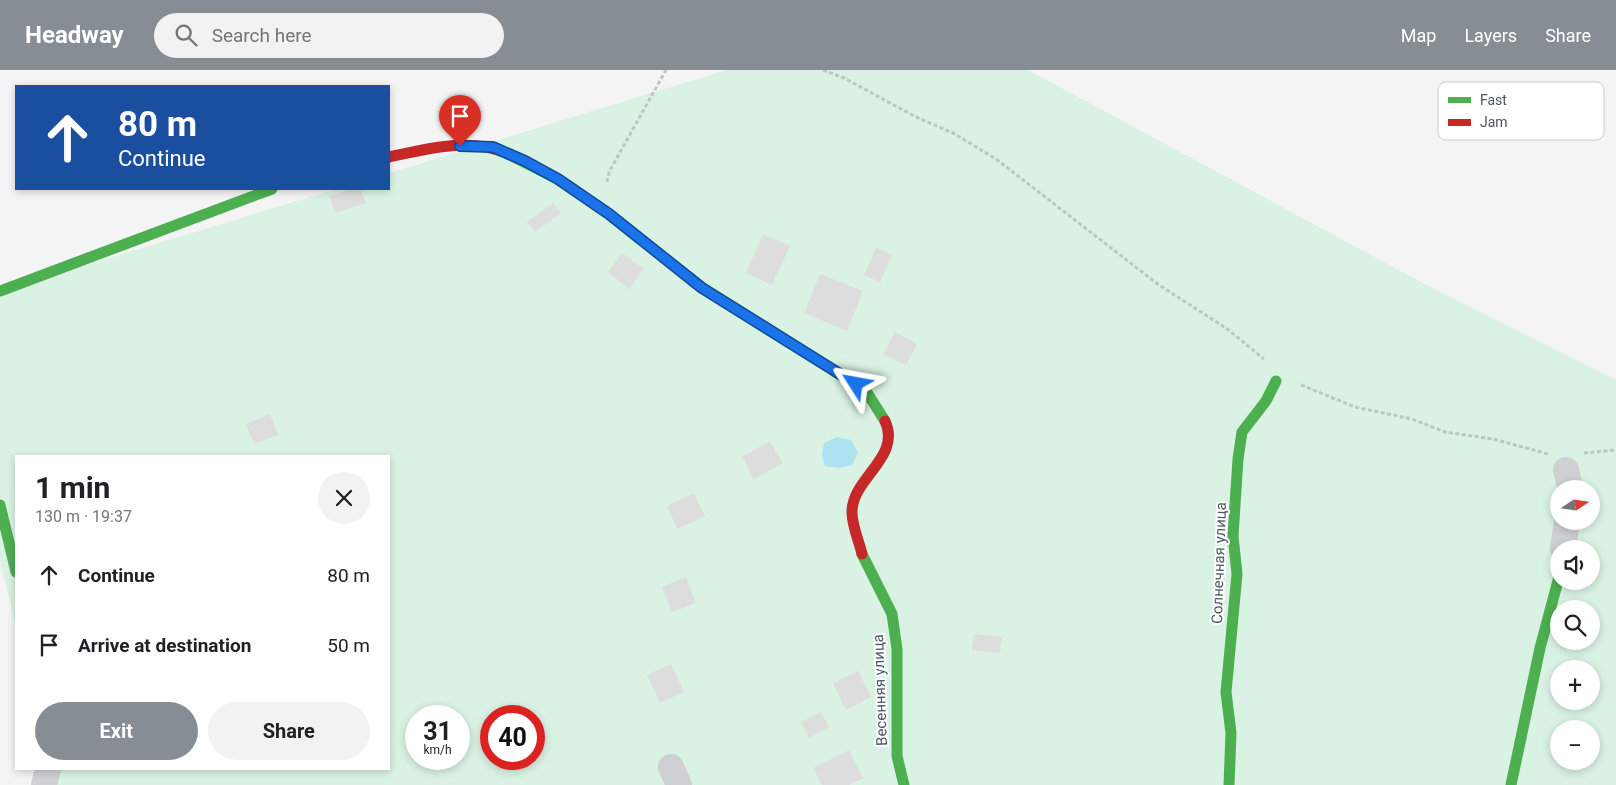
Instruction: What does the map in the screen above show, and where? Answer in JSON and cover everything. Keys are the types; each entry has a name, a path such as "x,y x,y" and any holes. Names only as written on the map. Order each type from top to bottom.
{"street":[{"name":"Весенняя улица","path":"390,157 444,145 493,147 525,161 558,179 609,214 702,288 866,391 887,423 888,447 856,495 852,512 862,555 892,614 897,649 897,756 904,785"},
{"path":"0,291 269,190"},
{"name":"Солнечная улица","path":"1230,785 1232,733 1226,692 1237,574 1233,536 1238,459 1242,432 1266,401 1276,381"},
{"path":"0,506 15,568"},
{"path":"1511,785 1540,648 1556,590"},
{"path":"44,785 48,770"}],"path":[{"path":"609,214 605,196 609,172 666,70"},
{"path":"823,70 844,78 916,118 953,132 996,159 1159,285 1226,328 1272,366 1276,381 1287,378 1356,407 1412,419 1445,432 1493,438 1542,451 1557,459 1568,479"},
{"path":"1568,479 1576,454 1616,450"}],"green space":[{"path":"727,70 1028,70 1434,289 1616,380 1616,785 54,785 50,770 390,770 390,455 15,455 15,624 0,560 0,291 334,190 390,190 390,173"}],"water":[{"path":"837,437 851,440 858,452 852,465 839,468 825,466 822,456 824,443"}],"building":[{"path":"348,190 361,190 366,203 335,213 329,196"},
{"path":"553,203 561,213 535,232 527,222"},
{"path":"763,234 790,246 772,285 746,273"},
{"path":"876,248 892,255 880,282 864,275"},
{"path":"622,253 644,269 629,289 608,272"},
{"path":"820,274 863,291 847,331 804,313"},
{"path":"895,332 917,344 906,365 883,354"},
{"path":"270,414 278,435 254,444 246,424"},
{"path":"770,441 783,463 754,479 742,457"},
{"path":"694,493 705,516 677,529 667,506"},
{"path":"686,577 696,603 672,612 662,587"},
{"path":"974,634 1002,637 1000,653 972,650"},
{"path":"671,664 684,692 660,703 647,675"},
{"path":"858,671 871,697 846,710 833,683"},
{"path":"821,712 829,727 809,738 801,722"},
{"path":"849,750 863,778 849,785 822,785 813,768"}],"traffic: fast":[{"path":"506,153 558,179 609,214 703,288 866,391 885,421"},
{"path":"0,291 269,190"},
{"path":"1229,785 1231,733 1226,692 1237,574 1233,536 1238,459 1242,432 1266,401 1276,381"},
{"path":"0,505 15,568"},
{"path":"862,554 892,614 897,649 897,756 904,785"},
{"path":"1511,785 1540,648 1556,590"}],"traffic: jam":[{"path":"390,157 433,148 463,145 492,148 506,153"},
{"path":"862,554 852,517 854,500 887,446 888,434 885,421"}],"route":[{"path":"460,146 493,147 525,161 558,179 609,214 702,288 856,384"}]}
